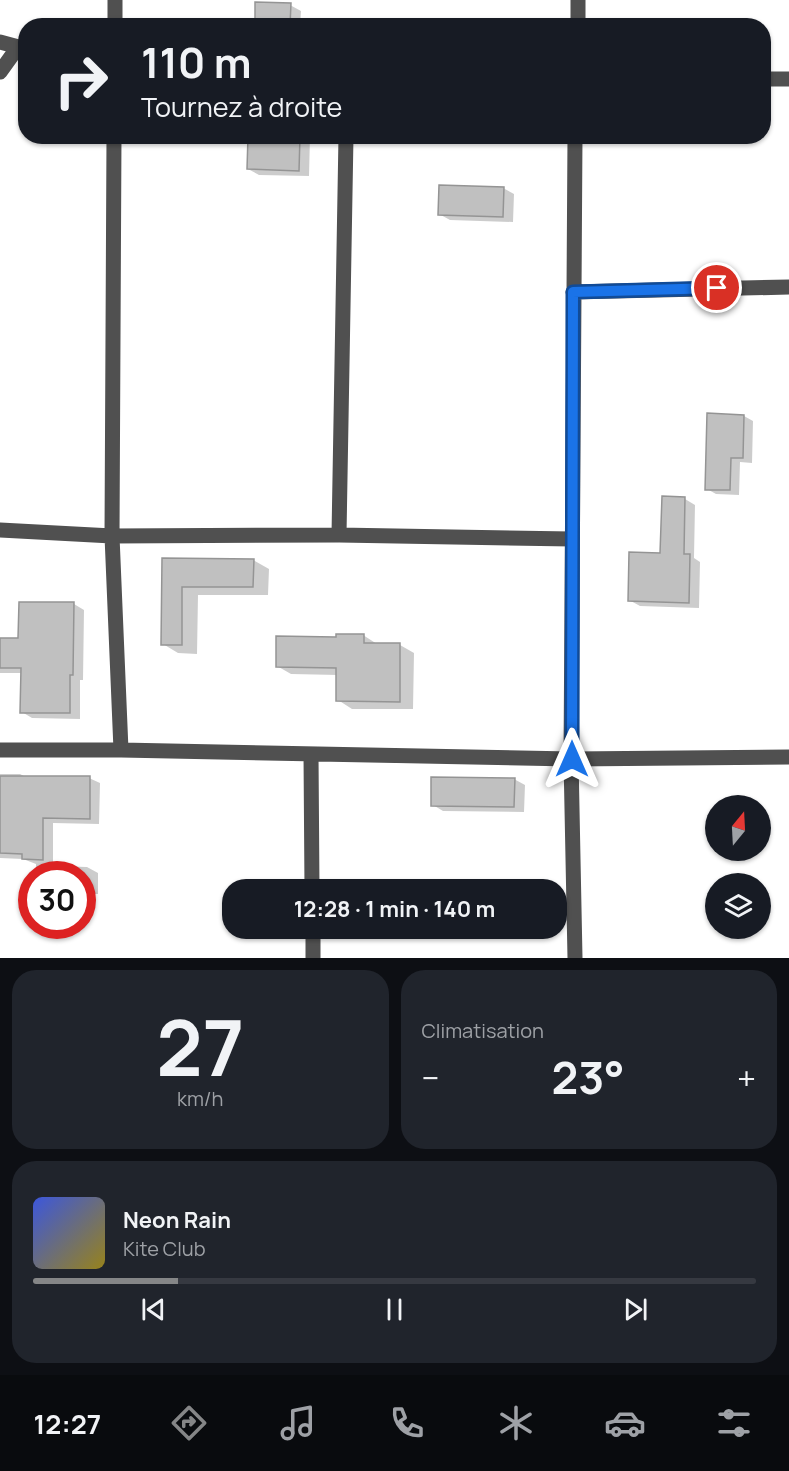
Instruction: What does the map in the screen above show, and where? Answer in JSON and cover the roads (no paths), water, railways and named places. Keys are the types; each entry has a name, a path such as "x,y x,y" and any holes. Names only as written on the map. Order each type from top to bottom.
{"street":[{"path":"115,0 115,18"},
{"path":"578,0 578,18"},
{"path":"0,42 18,47"},
{"path":"0,72 18,52"},
{"path":"771,79 789,79"},
{"path":"114,144 112,536 121,750"},
{"path":"339,535 346,144"},
{"path":"575,144 572,759 575,958"},
{"path":"573,292 789,287"},
{"path":"0,530 112,536 339,535 572,539"},
{"path":"0,750 121,750 572,759 789,757"},
{"path":"311,754 312,879"},
{"path":"313,939 313,958"}]}
